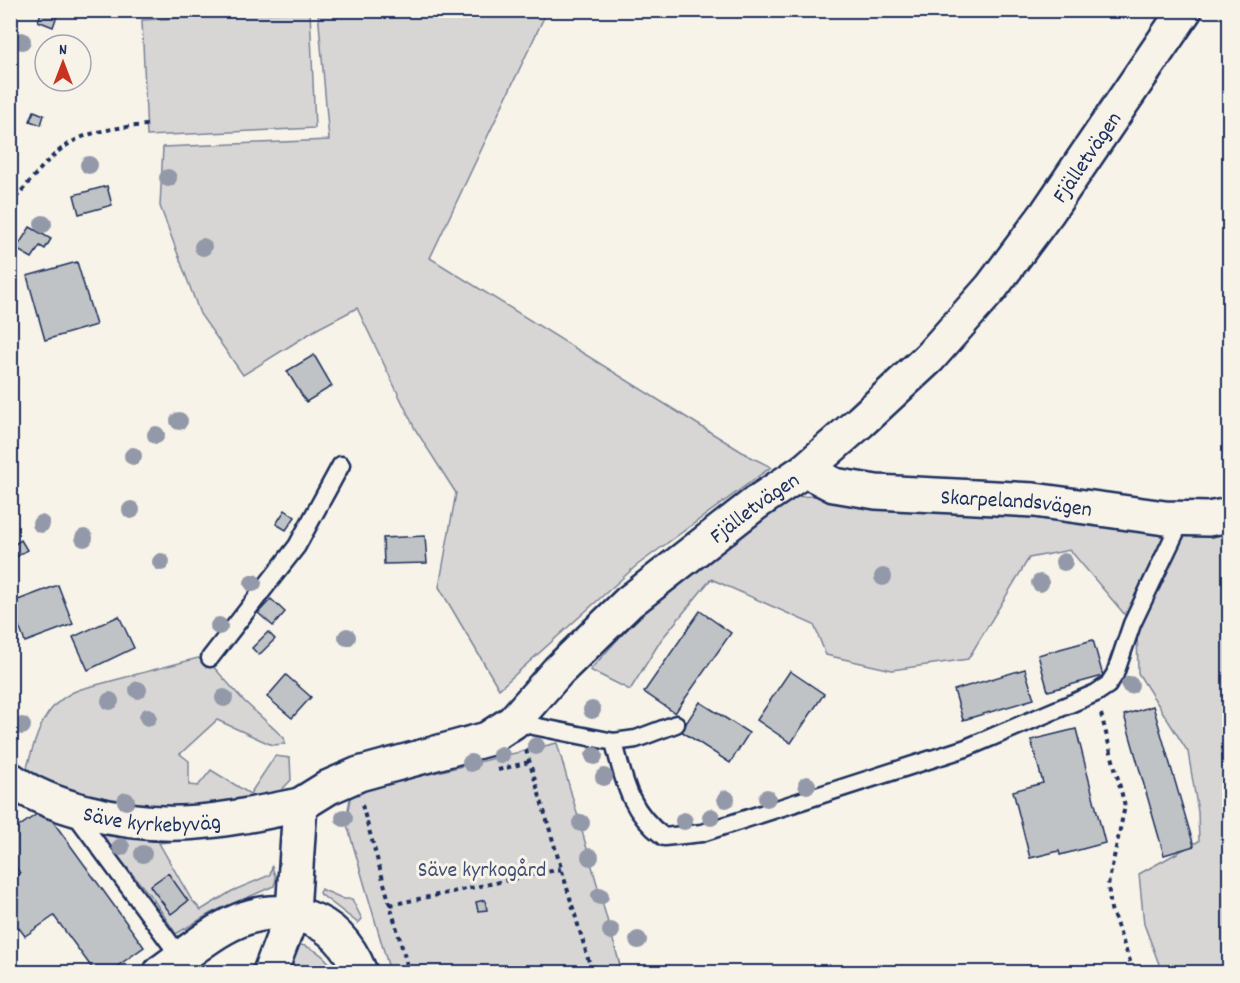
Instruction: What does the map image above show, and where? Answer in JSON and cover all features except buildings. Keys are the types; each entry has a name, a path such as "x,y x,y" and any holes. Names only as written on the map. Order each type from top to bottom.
{"street":[{"name":"Fjälletvägen","path":"300,805 329,787 359,774 487,739 520,724 558,671 629,602 748,509 806,470 929,358 991,288 1047,213 1185,10"},
{"name":"Skarpelandsvägen","path":"806,470 834,484 865,490 1034,500 1182,519 1230,515"},
{"name":"Säve kyrkebyväg","path":"16,792 125,822 173,825 217,822 300,805"},
{"path":"270,972 293,912 300,805"},
{"path":"171,965 217,932 246,917 266,911 293,912 318,921 348,947 360,972"}],"lane":[{"path":"210,658 297,546 341,465"},
{"path":"614,742 631,802 653,829 664,837 702,833 966,748 1096,693 1108,685 1115,674 1132,624 1182,519"},
{"path":"520,724 614,742 636,739 676,724"},
{"path":"70,808 171,965"}],"path":[{"path":"10,205 57,151 78,137 100,130 147,125"},
{"path":"1096,693 1125,806 1108,885 1111,909 1134,972"},
{"path":"520,724 523,742 592,972"},
{"path":"495,771 529,762"},
{"path":"373,802 362,805 409,972"},
{"path":"390,905 561,869"}],"green space":[{"path":"310,11 315,128 147,136 142,20"},
{"path":"318,11 547,11 430,258 747,455 771,467 636,566 499,689 439,587 456,493 415,429 357,308 317,329 243,375 200,314 160,206 163,147 329,140"},
{"path":"836,495 1229,531 1229,972 1162,972 1144,924 1139,874 1199,841 1198,812 1188,752 1138,673 1137,629 1070,550 1029,558 968,659 892,670 826,655 814,625 711,579 661,640 630,690 590,670 638,617 700,560 792,497"},
{"path":"198,658 211,664 244,701 284,738 285,744 272,745 217,720 180,754 189,761 189,785 198,786 211,770 250,794 275,756 290,758 291,780 273,799 238,811 80,803 26,771 33,745 43,722 58,702 68,695 81,689"},
{"name":"Säve kyrkogård","path":"557,743 622,972 390,972 346,821 351,793"},
{"path":"96,824 219,836 159,843 191,899 201,910 232,891 270,875 272,867 276,879 274,886 211,913 176,934 153,899 99,834"},
{"path":"321,889 344,899 352,899 362,919 358,923 319,893"},
{"path":"294,944 318,952 335,972 283,972"}]}
